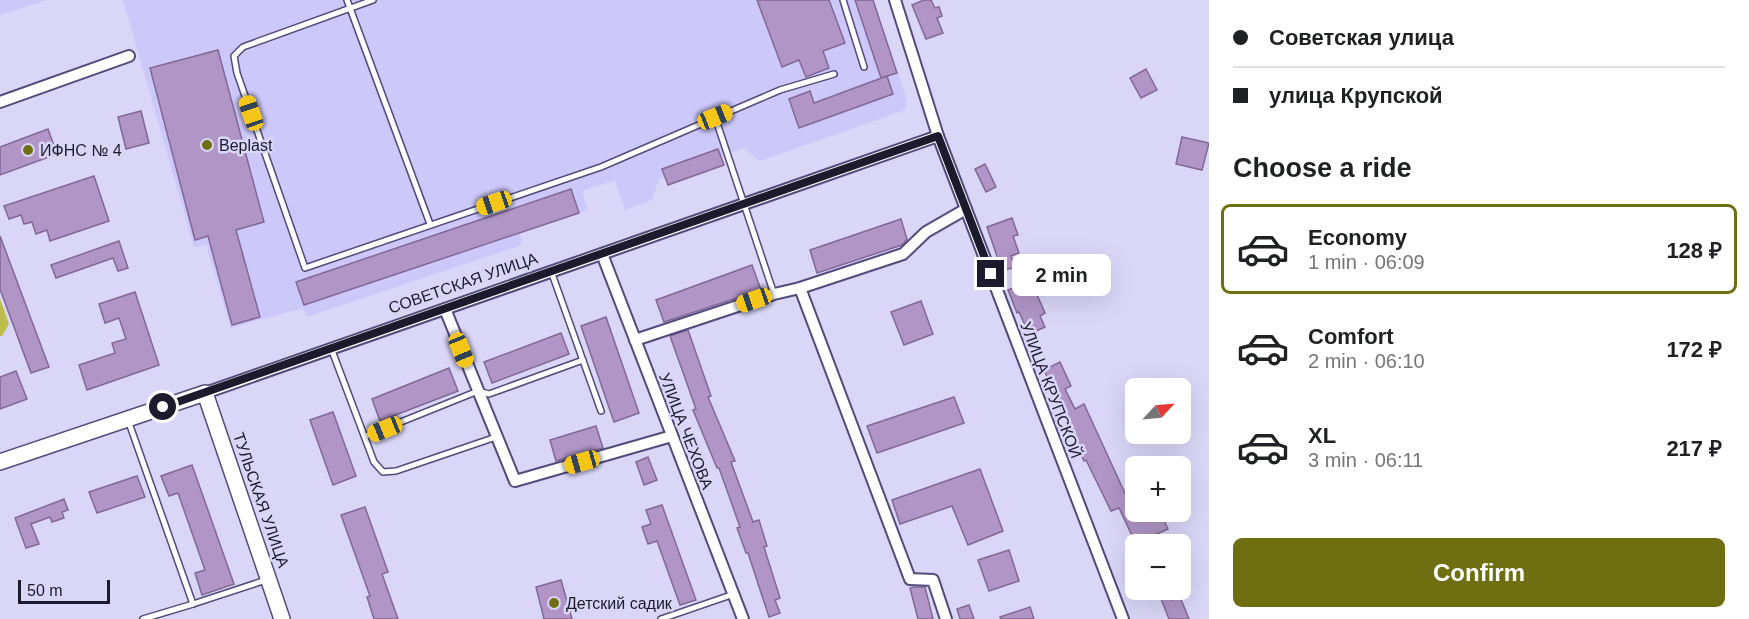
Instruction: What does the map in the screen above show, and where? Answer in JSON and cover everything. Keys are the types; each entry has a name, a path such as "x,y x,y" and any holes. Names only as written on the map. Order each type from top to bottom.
{"main road":[{"name":"СОВЕТСКАЯ УЛИЦА","path":"0,462 205,393"},
{"name":"ТУЛЬСКАЯ УЛИЦА","path":"205,393 282,619"}],"street":[{"name":"УЛИЦА КРУПСКОЙ","path":"895,0 938,136 1123,619"},
{"path":"0,102 129,56"},
{"name":"СОВЕТСКАЯ УЛИЦА","path":"205,393 938,136"},
{"path":"635,340 903,254 926,232 966,209"},
{"name":"УЛИЦА ЧЕХОВА","path":"602,254 743,619"},
{"path":"800,288 910,579 933,580 946,619"},
{"path":"445,309 515,482 672,436"}],"lane":[{"path":"347,0 430,224"},
{"path":"373,0 243,47 234,56 237,74 305,268 601,166 780,90 834,74"},
{"path":"843,0 864,67"},
{"path":"715,117 774,294"},
{"path":"551,271 601,411"},
{"path":"331,348 374,462 383,472 396,471 496,437"},
{"path":"366,436 477,391 489,394 583,360"},
{"path":"128,418 193,604"},
{"path":"143,619 268,579"},
{"path":"661,619 734,594"}],"shaded area":[{"path":"0,0 47,0 0,15"},
{"name":"Beplast","path":"123,0 873,0 907,100 905,110 760,161 744,148 659,179 652,200 625,210 615,180 582,191 588,210 520,234 522,245 307,317 303,308 231,328 206,245 194,247"},
{"path":"0,299 9,324 2,336 0,336"}],"building":[{"path":"757,0 829,0 845,43 823,51 829,68 806,77 799,60 782,67"},
{"path":"855,0 873,0 897,73 881,78"},
{"path":"931,0 935,8 939,7 942,16 937,18 943,33 926,39 912,5"},
{"name":"Beplast","path":"218,50 264,222 236,230 260,317 232,325 208,236 195,240 150,68"},
{"path":"1146,69 1157,90 1141,98 1130,78"},
{"path":"887,76 893,94 799,128 789,99 810,91 814,103"},
{"path":"141,111 149,143 126,149 118,117"},
{"name":"ИФНС № 4","path":"48,129 57,154 0,175 0,147"},
{"path":"1182,137 1209,143 1202,170 1176,164"},
{"path":"718,149 724,165 668,185 662,169"},
{"path":"985,164 996,187 986,192 975,169"},
{"path":"94,176 109,221 50,241 47,230 36,234 32,222 24,224 21,215 9,219 4,206"},
{"path":"571,189 579,213 304,305 296,282"},
{"path":"1012,218 1018,235 1013,236 1019,253 1011,256 1015,267 1002,271 987,227"},
{"path":"901,219 907,239 902,245 817,273 810,250"},
{"path":"0,236 49,367 31,373 0,289"},
{"path":"119,241 128,268 118,271 113,258 56,278 51,265"},
{"path":"1096,259 1106,273 1096,279 1087,265"},
{"path":"752,265 761,290 664,322 656,300"},
{"path":"1031,281 1045,313 1040,316 1045,327 1029,334 1008,290"},
{"path":"135,292 159,365 87,390 79,365 115,353 112,343 126,339 119,318 105,323 99,304"},
{"path":"921,301 933,334 904,345 891,312"},
{"path":"606,317 639,413 614,422 581,326"},
{"path":"688,330 711,396 708,397 735,461 731,462 753,522 759,520 767,546 764,547 780,598 775,600 780,613 769,617 748,553 746,553 737,528 740,527 719,468 717,468 693,410 696,409 670,336"},
{"path":"561,333 569,354 492,383 484,362"},
{"path":"1060,362 1071,386 1065,389 1075,409 1084,404 1125,493 1125,521 1119,508 1111,511 1086,460 1084,461 1044,370"},
{"path":"449,368 458,391 380,421 372,399"},
{"path":"16,371 27,399 0,409 0,377"},
{"path":"954,397 964,423 877,453 867,426"},
{"path":"333,412 356,476 333,485 310,420"},
{"path":"596,426 603,448 556,461 550,440"},
{"path":"648,457 657,480 644,485 636,462"},
{"path":"192,465 234,584 202,595 195,573 205,570 178,493 169,496 161,476"},
{"path":"980,469 1003,531 968,545 952,506 900,524 892,500"},
{"path":"137,476 145,497 97,513 89,492"},
{"path":"64,499 68,510 62,512 64,518 52,522 50,517 31,524 39,544 26,548 15,518"},
{"path":"662,505 696,600 680,605 657,541 648,544 642,527 651,524 646,510"},
{"path":"365,507 388,572 382,574 398,619 374,619 367,597 370,596 341,515"},
{"path":"1126,522 1165,522 1168,529 1156,534 1131,534"},
{"path":"1009,550 1019,581 989,591 978,560"},
{"name":"Детский садик","path":"561,580 572,619 544,619 536,587"},
{"path":"925,587 933,619 918,619 910,588"},
{"path":"1161,600 1181,600 1189,619 1169,619"},
{"path":"969,605 974,619 960,619 957,609"},
{"path":"1030,607 1034,619 1001,619 1000,617"}],"place":[{"name":"Beplast","path":"207,145"},
{"name":"ИФНС № 4","path":"28,150"},
{"name":"Детский садик","path":"554,603"}],"route":[{"path":"163,407 938,136 991,274"}]}
